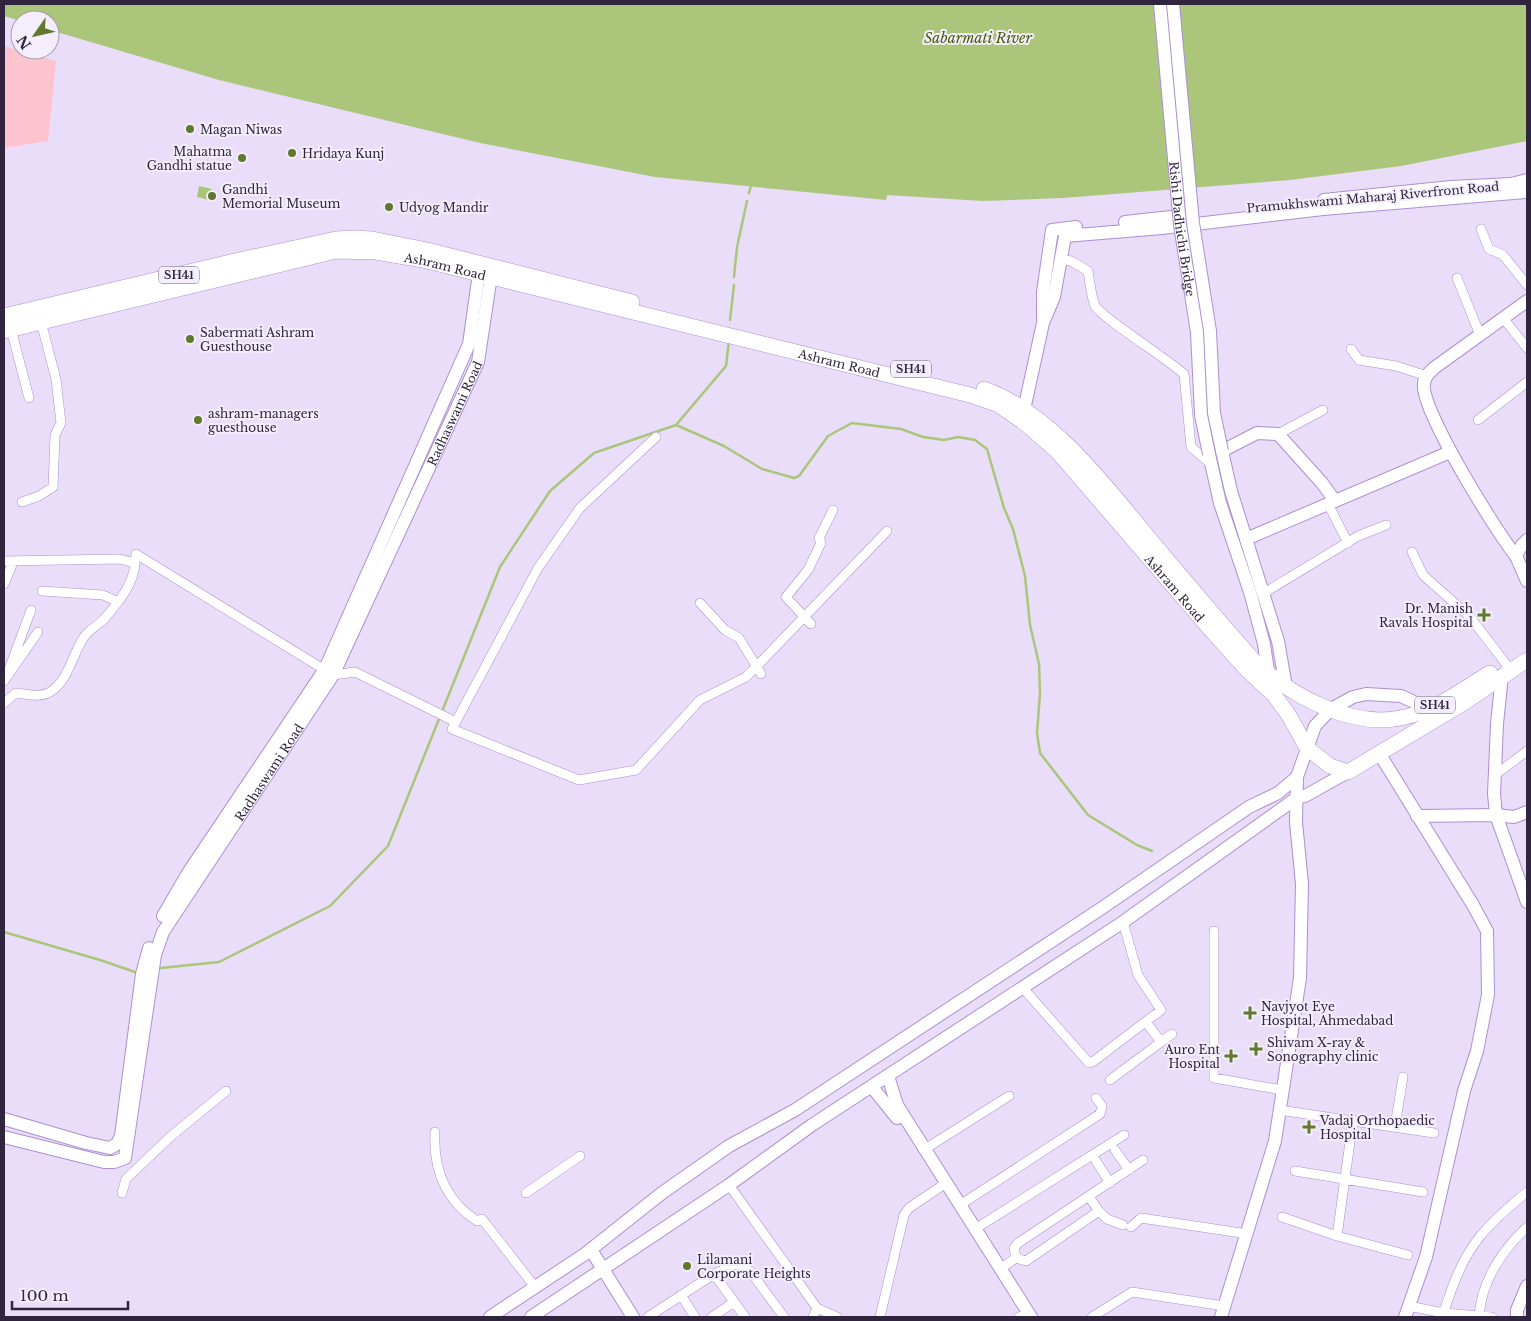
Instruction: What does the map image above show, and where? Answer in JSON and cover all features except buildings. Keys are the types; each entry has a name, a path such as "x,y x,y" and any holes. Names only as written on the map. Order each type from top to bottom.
{"main road":[{"name":"Ashram Road","path":"6,326 235,261 336,239 423,260 486,270 970,395 1021,414 1092,471 1221,624 1268,675 1280,691 1288,714 1307,748 1330,766 1348,772 1465,702 1527,650"},
{"name":"Ashram Road","path":"6,326 41,322 336,251 354,244"},
{"name":"Ashram Road","path":"1021,414 1083,478 1247,670 1280,691 1331,709 1381,720 1406,717 1441,702 1504,669 1527,660"}],"street":[{"name":"Rishi Dadhichi Bridge","path":"1160,4 1180,225 1197,332 1201,415 1220,503 1250,592 1264,644 1268,675"},
{"name":"Rishi Dadhichi Bridge","path":"1174,4 1193,224 1209,322 1214,413 1222,451 1246,539 1278,641 1280,691"},
{"name":"Pramukhswami Maharaj Riverfront Road","path":"1043,323 1043,292 1052,230 1451,187 1511,184 1527,180"},
{"path":"1021,414 1043,323 1054,297 1065,236 1162,228 1323,209 1527,192"},
{"path":"1481,229 1489,249 1503,255 1527,285"},
{"path":"1061,259 1071,261 1088,271 1096,306 1105,316 1167,359 1184,374 1191,447 1210,459"},
{"name":"Radhaswami Road","path":"117,1144 120,1136 154,932 188,873 329,672 478,362 486,270"},
{"path":"1457,278 1480,335"},
{"path":"1527,301 1427,376 1424,384 1424,395 1450,452 1516,556 1527,581"},
{"path":"1503,318 1527,348"},
{"path":"22,502 39,496 54,486 55,435 61,423 56,379 41,322"},
{"path":"6,326 29,398"},
{"path":"1351,349 1359,360 1396,366 1427,376"},
{"path":"1478,420 1527,382"},
{"path":"1222,451 1257,433 1278,434 1323,410"},
{"path":"1278,434 1322,483 1348,543"},
{"path":"656,437 580,508 538,568 452,729 579,780 636,770 700,700 759,670 803,616 887,531"},
{"path":"1246,539 1450,452"},
{"path":"811,624 786,597 811,563 821,543 819,538 832,510"},
{"path":"1264,593 1371,530 1386,525"},
{"path":"1516,556 1522,544 1527,540"},
{"path":"1412,552 1423,575 1470,617 1504,669 1497,724 1496,815 1526,893"},
{"path":"4,703 16,692 39,696 50,692 64,677 84,636 104,618 134,576 136,554 329,672 355,672 456,722"},
{"path":"4,584 8,562 120,559 135,563"},
{"path":"42,592 103,595 116,601"},
{"path":"700,603 725,630 740,638 759,670"},
{"path":"6,677 31,610"},
{"path":"6,677 38,632"},
{"path":"490,1317 587,1253 662,1193 728,1146 811,1099 1094,913 1249,807 1278,793 1296,777 1315,726 1331,709 1353,697 1366,694 1401,696 1427,708"},
{"path":"1495,775 1527,752"},
{"path":"1379,753 1474,905 1487,931 1488,995 1477,1051 1464,1092 1426,1257 1406,1312 1492,1317"},
{"path":"531,1317 729,1185 812,1125 1123,922 1301,797 1348,772"},
{"path":"1224,1314 1281,1142 1306,978 1309,884 1301,797 1296,777"},
{"path":"1224,1314 1275,1141 1300,978 1302,884 1296,822 1301,797"},
{"path":"1417,816 1496,815 1514,817 1527,812"},
{"path":"1022,987 1089,1063 1160,1012 1161,1007 1138,975 1123,922"},
{"path":"1214,931 1214,1078 1282,1090"},
{"name":"Radhaswami Road","path":"125,1158 130,1141 147,975"},
{"path":"1146,1022 1161,1042"},
{"path":"1110,1080 1172,1034"},
{"path":"888,1076 897,1105 925,1149 943,1185 960,1205 1000,1269 1023,1317"},
{"path":"1395,1126 1403,1077"},
{"path":"872,1087 891,1109 943,1185 1023,1317"},
{"path":"122,1193 126,1179 170,1137 226,1091"},
{"path":"925,1149 1009,1096"},
{"path":"960,1205 1100,1114 1102,1106 1096,1098"},
{"path":"1286,1111 1434,1133"},
{"path":"4,1118 86,1143 110,1148 117,1144 125,1158 114,1162 104,1162 4,1137"},
{"path":"1337,1236 1352,1120"},
{"path":"435,1132 436,1164 439,1178 466,1214 477,1220 482,1219 535,1287"},
{"path":"975,1229 1124,1135"},
{"path":"1115,1150 1129,1170"},
{"path":"526,1194 580,1156"},
{"path":"1016,1258 1014,1248 1018,1243 1085,1197 1089,1197 1144,1160"},
{"path":"1096,1161 1110,1183"},
{"path":"1295,1171 1423,1192"},
{"path":"729,1185 817,1308 837,1317"},
{"path":"880,1317 904,1215 909,1208 943,1185"},
{"path":"1444,1315 1460,1266 1472,1245 1491,1223 1527,1192"},
{"path":"1089,1197 1107,1219 1127,1226 1141,1218 1248,1234"},
{"path":"1016,1258 1026,1261 1099,1211"},
{"path":"1282,1217 1337,1236 1408,1255"},
{"path":"1479,1316 1488,1280 1500,1257 1514,1239 1527,1227"},
{"path":"587,1253 631,1314"},
{"path":"1000,1269 1016,1258"},
{"path":"648,1317 729,1265 741,1265 750,1271 784,1317"},
{"path":"714,1274 745,1317"},
{"path":"1517,1317 1517,1310 1527,1286"},
{"path":"1092,1317 1132,1292 1224,1314"},
{"path":"681,1296 695,1317"},
{"path":"712,1317 734,1302"},
{"path":"813,1317 817,1308"}],"shaded area":[{"path":"4,46 10,48 10,60 56,61 48,141 4,148"}],"water":[{"name":"Sabarmati River","path":"4,4 1527,4 1527,141 1401,166 1290,180 1063,198 983,201 887,195 886,200 655,177 480,143 219,80 60,33 60,10 10,10 10,18 4,16"},
{"path":"199,186 212,189 209,200 197,197"}],"waterway":[{"path":"749,193 751,185"},
{"path":"734,277 737,247 747,201"},
{"path":"730,320 734,285"},
{"path":"161,968 219,962 330,906 388,846 500,567 550,491 594,453 676,425 726,366 729,340"},
{"path":"676,425 724,446 762,469 794,478 799,476 828,436 852,423 901,429 923,437 944,440 958,437 975,440 987,449 1004,508 1013,529 1025,576 1030,625 1039,664 1040,694 1037,733 1040,753 1088,815 1137,845 1152,851"},
{"path":"4,932 138,973"}],"place":[{"name":"Magan Niwas","path":"190,129"},
{"name":"Hridaya Kunj","path":"292,153"},
{"name":"Mahatma Gandhi statue","path":"242,158"},
{"name":"Gandhi Memorial Museum","path":"212,196"},
{"name":"Udyog Mandir","path":"389,207"},
{"name":"Sabermati Ashram Guesthouse","path":"190,339"},
{"name":"ashram-managers guesthouse","path":"198,420"},
{"name":"Dr. Manish Ravals Hospital","path":"1484,615"},
{"name":"Navjyot Eye Hospital, Ahmedabad","path":"1250,1013"},
{"name":"Shivam X-ray & Sonography clinic","path":"1256,1049"},
{"name":"Auro Ent Hospital","path":"1231,1056"},
{"name":"Vadaj Orthopaedic Hospital","path":"1309,1127"},
{"name":"Lilamani Corporate Heights","path":"687,1266"}]}
